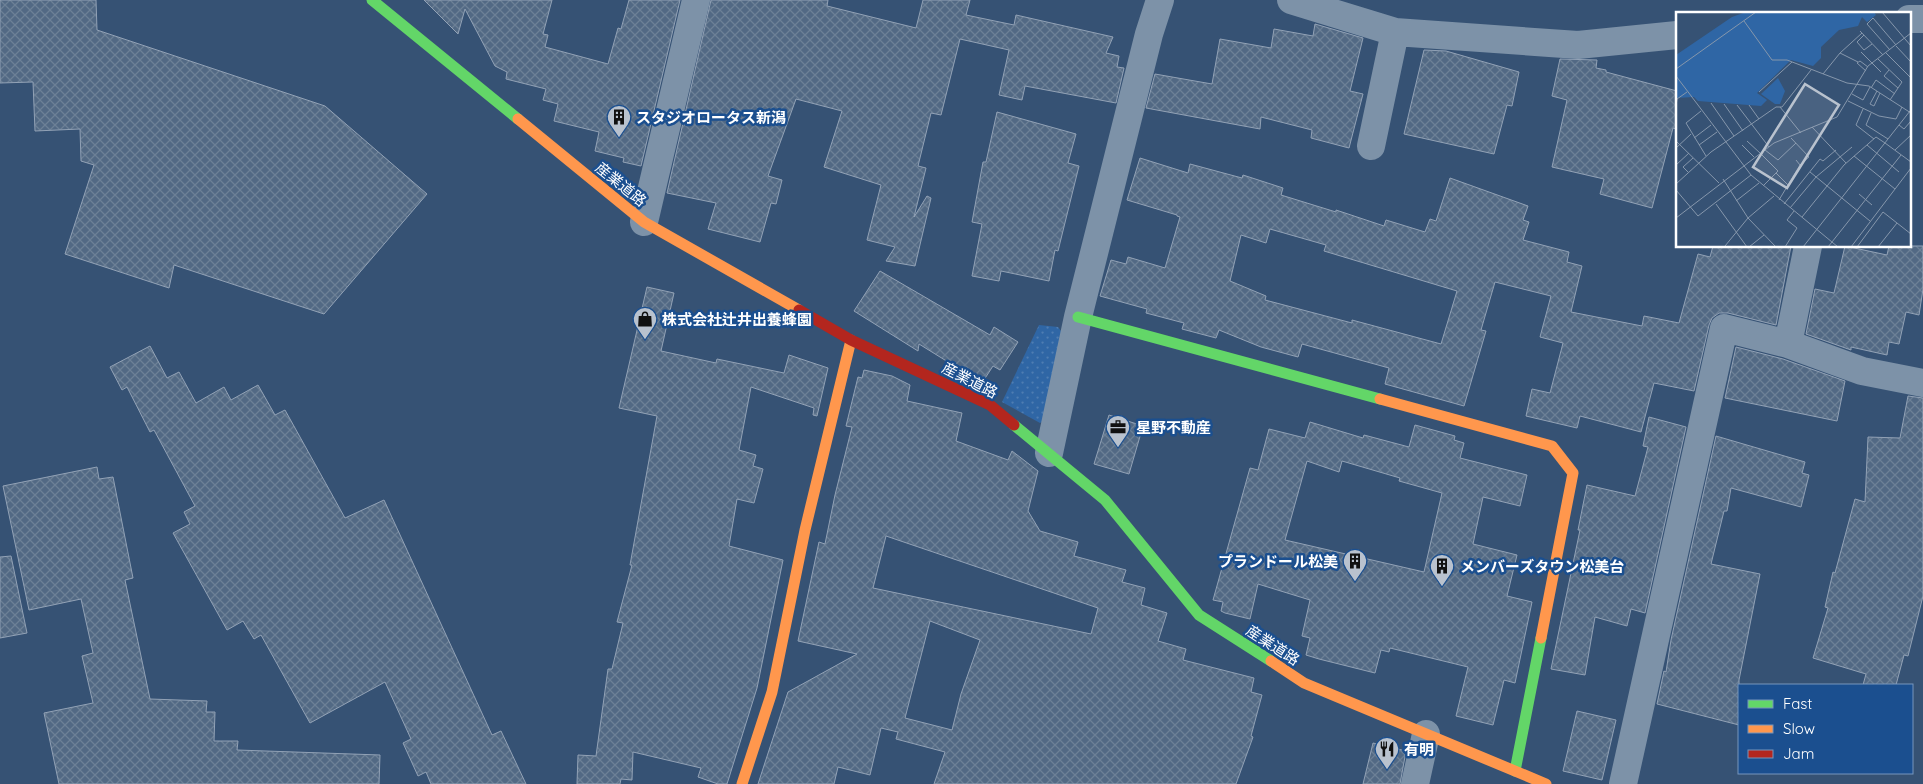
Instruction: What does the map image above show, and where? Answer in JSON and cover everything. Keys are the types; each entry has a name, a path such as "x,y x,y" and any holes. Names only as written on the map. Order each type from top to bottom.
{"street":[{"name":"産業道路","path":"372,0 644,222 851,340 990,405 1105,500 1199,615 1304,683 1546,784"},
{"path":"644,222 696,0"},
{"path":"1048,453 1078,317 1149,34 1160,0"},
{"path":"1292,0 1335,7 1395,32 1578,45 1676,35"},
{"path":"1910,19 1923,19"},
{"path":"1371,146 1395,32"},
{"path":"1788,344 1808,248"},
{"path":"1078,317 1552,446 1573,473 1515,771"},
{"path":"1623,784 1724,328 1788,344 1862,371 1923,383"},
{"path":"742,784 772,692 806,530 851,340"},
{"path":"1415,784 1426,734"}],"shaded area":[{"path":"1039,325 1058,327 1067,339 1049,418 1040,423 1002,402"}],"building":[{"path":"0,0 96,0 97,30 325,106 427,194 324,314 174,265 169,288 65,254 94,165 81,161 80,129 35,131 33,82 0,83"},
{"path":"424,0 552,0 543,34 548,35 545,47 608,64 618,28 621,29 629,0 680,0 641,166 623,162 624,158 595,151 599,132 554,121 558,104 543,100 546,89 506,79 507,72 495,66 465,9 458,34"},
{"path":"711,0 828,0 827,6 916,28 923,0 970,0 966,15 1014,25 1016,15 1113,37 1106,53 1119,56 1117,67 1124,68 1116,103 1025,86 1022,100 999,95 1009,50 960,39 941,115 931,113 918,166 926,168 914,217 927,196 931,198 915,266 886,261 895,247 867,240 881,185 824,167 842,111 796,99 768,176 782,180 776,204 771,203 760,242 708,229 716,203 667,193"},
{"path":"1315,24 1363,38 1350,91 1363,94 1349,148 1311,138 1312,130 1261,117 1260,129 1146,108 1155,74 1212,84 1220,39 1271,48 1274,29 1313,36"},
{"path":"1424,50 1446,51 1519,72 1512,106 1507,105 1494,154 1404,134"},
{"path":"1560,59 1597,60 1596,68 1606,70 1606,72 1676,91 1676,129 1673,128 1652,208 1600,194 1604,179 1552,167 1567,100 1552,96"},
{"path":"997,112 1076,134 1068,163 1079,166 1058,251 1055,250 1049,281 1001,271 999,281 972,276 982,224 972,222 983,162 986,162"},
{"path":"1140,158 1188,173 1190,164 1242,178 1243,175 1283,188 1281,195 1384,226 1386,220 1425,232 1430,219 1436,221 1450,178 1528,206 1523,220 1529,222 1523,240 1569,252 1567,262 1582,266 1571,312 1642,326 1644,316 1679,323 1698,254 1710,257 1712,248 1791,248 1776,325 1728,313 1719,313 1712,318 1694,391 1654,383 1641,432 1580,416 1577,428 1526,416 1532,389 1550,393 1563,343 1540,337 1551,296 1495,282 1481,330 1486,331 1464,406 1385,384 1389,368 1302,344 1298,357 1261,347 1219,330 1216,338 1182,329 1184,323 1146,313 1147,309 1100,296 1111,260 1126,264 1128,257 1165,268 1180,217 1127,200","holes":["1270,229 1326,245 1324,251 1457,291 1441,344 1352,320 1352,323 1265,300 1266,296 1230,281 1241,235 1266,243"]},
{"path":"1923,246 1923,289 1919,315 1906,312 1899,344 1889,342 1887,355 1851,347 1851,350 1806,334 1815,289 1834,293 1845,248 1854,248 1887,255 1889,248"},
{"path":"880,271 990,335 994,327 1018,342 1000,370 993,366 982,383 919,344 918,351 854,311"},
{"path":"647,287 674,293 661,351 716,363 717,359 784,373 789,355 828,368 817,416 813,415 814,408 751,387 739,450 756,455 753,466 763,469 754,503 737,499 729,546 783,560 757,688 727,784 718,784 698,777 701,768 633,752 632,780 621,779 620,784 577,784 578,755 596,756 608,669 612,669 623,623 617,622 632,565 630,565 657,416 619,408"},
{"path":"150,346 167,378 179,372 196,403 224,387 231,400 258,385 275,415 285,410 345,518 384,500 492,735 501,731 526,784 431,784 426,772 418,776 403,743 411,739 385,682 310,723 261,635 254,639 243,621 227,630 173,533 190,524 184,512 195,506 154,430 150,432 127,387 122,390 110,367"},
{"path":"1736,347 1783,359 1845,381 1837,421 1725,398"},
{"path":"864,370 892,376 910,385 907,401 962,413 956,441 1008,460 1012,451 1038,471 1028,511 1040,531 1078,542 1074,556 1126,570 1122,582 1145,588 1141,605 1167,613 1158,641 1186,649 1183,660 1254,678 1251,692 1262,695 1251,736 1253,737 1236,784 934,784 945,752 896,739 898,732 881,728 870,775 838,767 834,784 758,784 788,692 857,654 798,641 819,542 825,544 852,427 846,426 858,377 862,378","holes":["886,536 1098,608 1091,634 873,588","930,621 980,640 961,694 952,730 905,718"]},
{"path":"1908,396 1923,398 1923,596 1908,656 1904,655 1896,684 1863,684 1866,674 1813,658 1828,608 1825,607 1833,572 1835,573 1855,499 1865,502 1868,437 1900,438"},
{"path":"1109,415 1143,426 1129,474 1094,464"},
{"path":"1649,417 1686,427 1645,613 1631,609 1627,626 1595,617 1585,675 1551,669 1580,530 1578,530 1587,485 1635,496 1648,447 1643,446"},
{"path":"1310,422 1363,438 1364,435 1409,447 1415,425 1455,436 1454,440 1464,443 1460,458 1527,475 1520,506 1483,497 1473,544 1517,555 1507,596 1532,602 1515,683 1504,680 1493,725 1456,716 1468,667 1390,648 1389,652 1381,650 1375,673 1319,659 1306,655 1310,638 1302,636 1310,600 1258,584 1250,619 1221,611 1223,602 1213,600 1250,468 1258,470 1269,429 1305,438","holes":["1307,461 1339,472 1342,461 1400,478 1399,481 1442,493 1424,572 1285,540"]},
{"path":"1716,436 1805,462 1802,473 1809,475 1801,507 1731,488 1727,511 1724,511 1711,564 1760,574 1738,684 1738,725 1657,704 1664,671 1666,672 1671,640"},
{"path":"97,467 99,479 113,477 133,578 125,580 150,699 207,701 206,712 215,712 214,741 238,741 237,750 380,755 379,784 59,784 44,713 93,703 82,656 93,653 81,599 29,610 3,486"},
{"path":"11,556 27,633 0,638 0,557"},
{"path":"1577,711 1616,720 1602,780 1563,771"},
{"path":"1373,743 1406,751 1400,784 1363,784"}],"traffic: fast":[{"path":"372,0 518,119"},
{"path":"1078,317 1380,399"},
{"path":"1014,425 1105,500 1199,615 1271,661"},
{"path":"1515,771 1541,638"}],"traffic: slow":[{"path":"518,119 644,222 799,310"},
{"path":"742,784 772,692 805,530 851,340"},
{"path":"1380,399 1552,446 1573,473 1541,638"},
{"path":"1271,661 1304,683 1546,784"}],"traffic: jam":[{"path":"799,310 851,340 990,405 1014,425"}],"place":[{"name":"スタジオロータス新潟","path":"619,138"},
{"name":"株式会社辻井出養蜂園","path":"645,340"},
{"name":"星野不動産","path":"1118,448"},
{"name":"プランドール松美","path":"1355,582"},
{"name":"メンバーズタウン松美台","path":"1442,587"},
{"name":"有明","path":"1387,770"}]}
